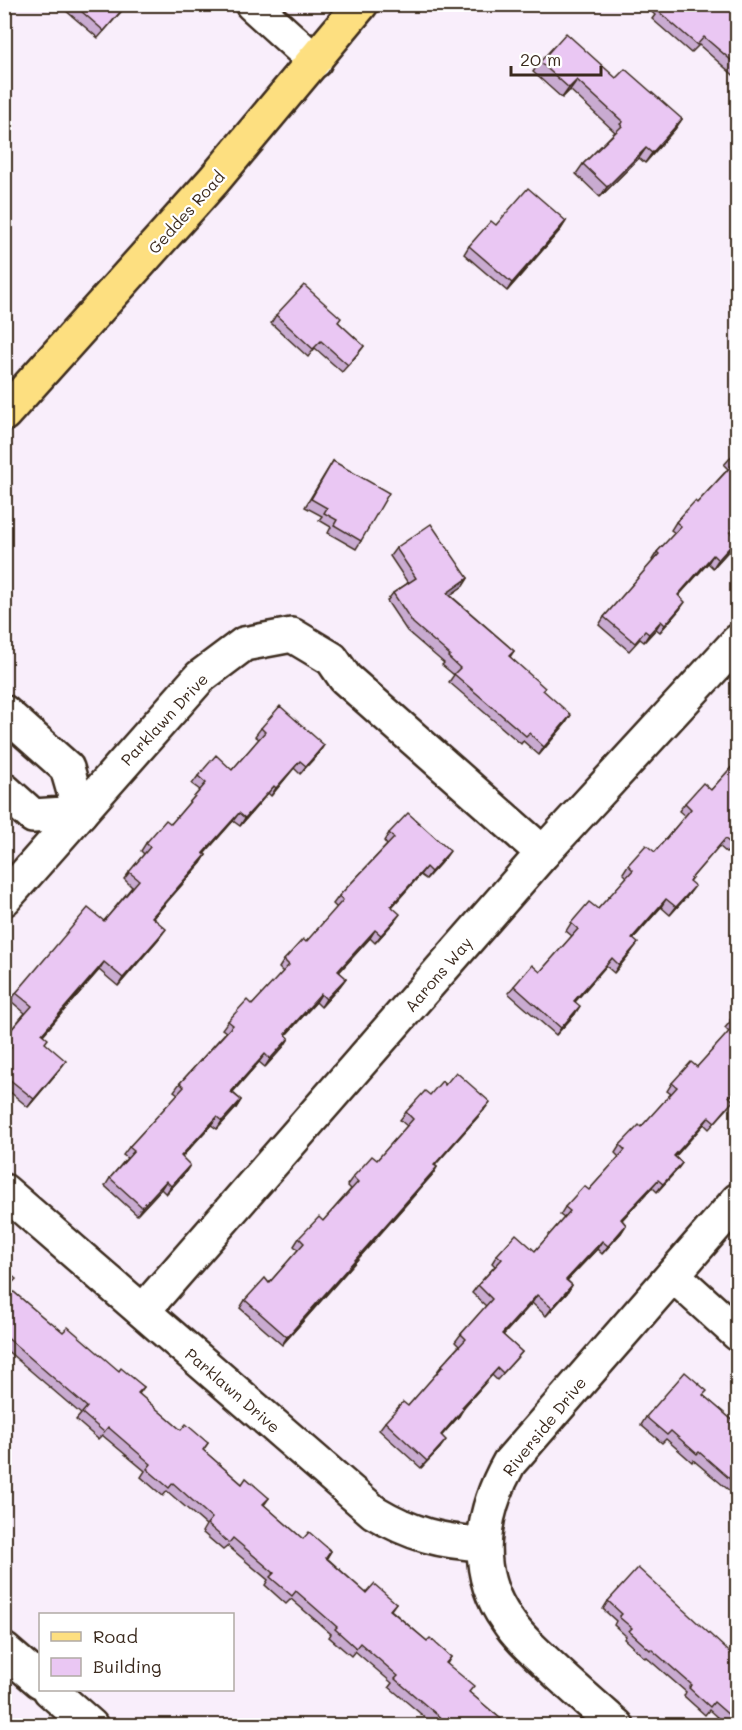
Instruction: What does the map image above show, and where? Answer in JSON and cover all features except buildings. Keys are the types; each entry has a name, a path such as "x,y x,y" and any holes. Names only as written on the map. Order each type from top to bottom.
{"main road":[{"name":"Geddes Road","path":"4,414 214,180 315,61 358,6"}],"street":[{"path":"252,4 315,61"},
{"name":"Parklawn Drive","path":"4,899 200,676 244,644 292,635 332,659 345,678 543,853"},
{"name":"Aarons Way","path":"143,1311 543,853 738,641"},
{"path":"4,712 67,768 80,813 33,816 4,789"},
{"name":"Parklawn Drive","path":"4,1191 374,1512 394,1525 424,1537 455,1543 484,1544"},
{"name":"Riverside Drive","path":"616,1725 519,1636 505,1618 488,1579 484,1544 490,1502 509,1463 738,1200"},
{"path":"673,1275 738,1334"},
{"path":"4,1650 39,1680"},
{"path":"52,1691 91,1725"}]}
